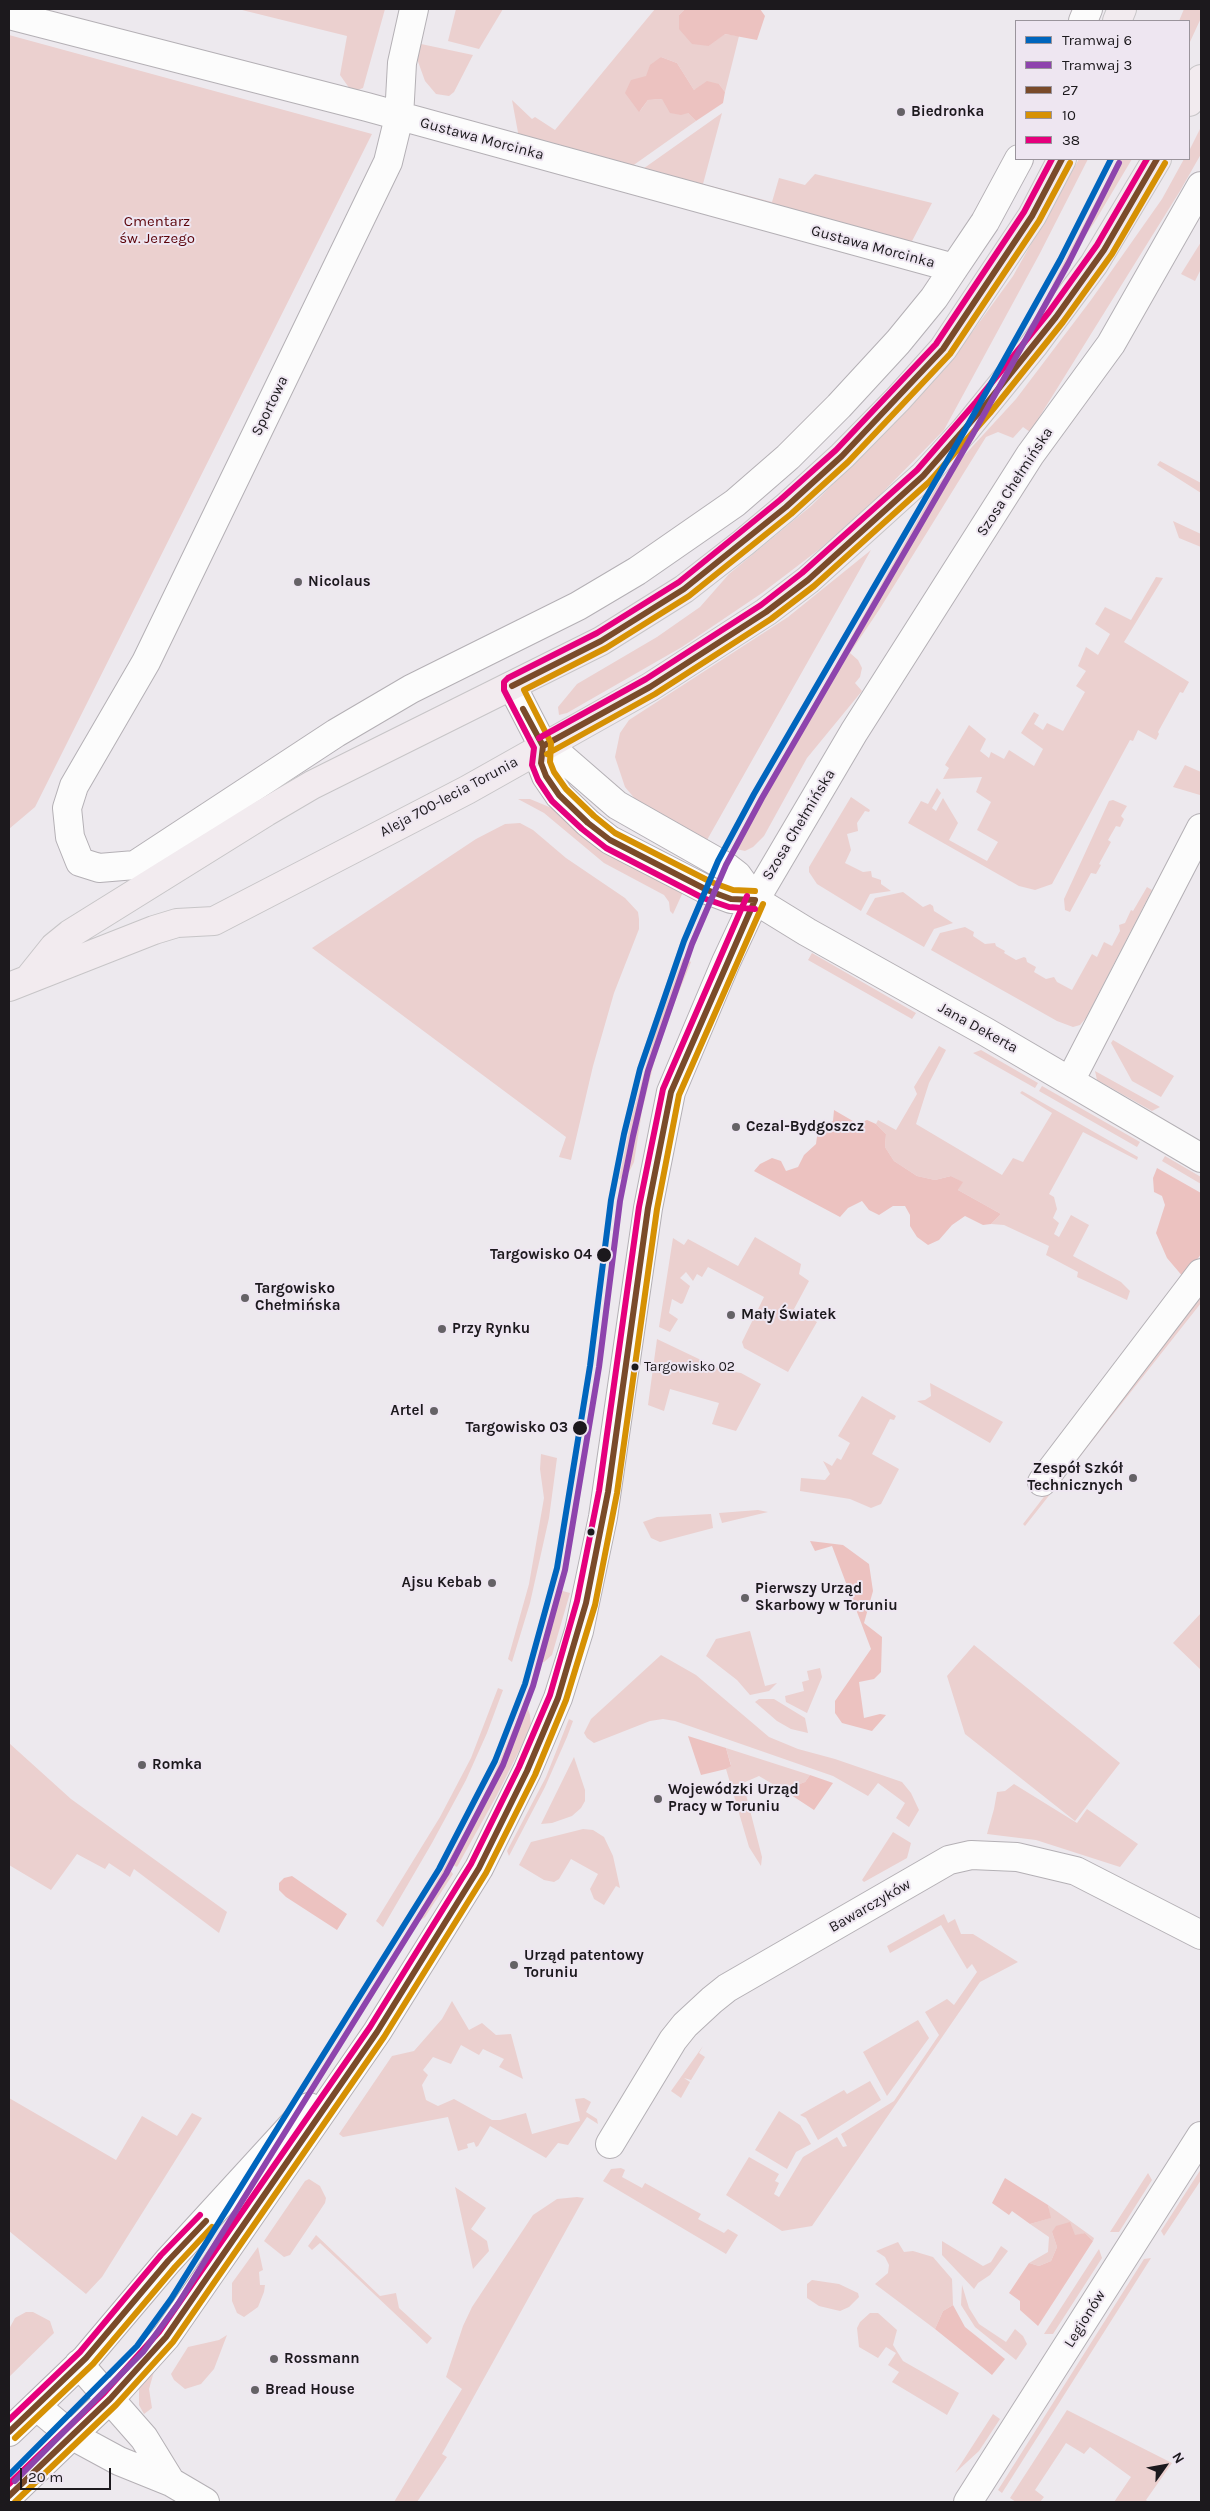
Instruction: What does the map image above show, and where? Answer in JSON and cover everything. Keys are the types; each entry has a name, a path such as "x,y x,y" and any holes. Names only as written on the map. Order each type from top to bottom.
{"main road":[{"path":"1190,100 1201,79"},
{"name":"Aleja 700-lecia Torunia","path":"19,983 54,947 70,934 312,785 601,640 684,589 786,507 842,456 898,399 943,349 1032,216 1061,160"},
{"name":"Aleja 700-lecia Torunia","path":"19,983 154,930 177,924 214,921 467,790 650,687 766,612 808,580 923,476 983,408 1056,316 1104,250 1156,160"}],"street":[{"name":"Sportowa","path":"414,9 402,63 399,117 388,162 146,662 74,786 67,808 70,837 80,862 99,868 135,865 336,733 411,689 578,606 606,590 705,525 770,474 839,406 898,342 954,268"},
{"name":"Gustawa Morcinka","path":"9,15 399,117 954,268"},
{"path":"954,268 985,222 1018,160"},
{"name":"Szosa Chełmińska","path":"9,2496 110,2399 166,2337 377,2032 479,1868 527,1771 558,1698 586,1603 603,1517 648,1208 671,1092 755,900 854,732 1030,455 1111,344 1201,186"},
{"name":"Jana Dekerta","path":"512,686 543,746 541,763 546,776 559,795 610,840 707,890 731,899 755,900 1201,1158"},
{"path":"1070,1081 1201,828"},
{"path":"1042,1482 1201,1273"},
{"name":"Bawarczyków","path":"610,2144 673,2040 684,2025 712,2000 727,1988 949,1860 971,1855 1017,1857 1065,1868 1092,1878 1201,1935"},
{"name":"Szosa Chełmińska","path":"9,2432 80,2364 168,2261 377,2032"},
{"name":"Legionów","path":"968,2502 1201,2136"},
{"path":"80,2364 144,2438 171,2482"},
{"path":"36,2406 71,2435 119,2461 171,2482 205,2502"}],"green space":[{"path":"238,9 385,9 363,88 352,92 340,75 347,36"},
{"path":"456,9 503,9 479,49 448,41"},
{"path":"655,9 685,9 679,15 709,46 724,34 739,36 725,92 719,84 694,90 677,63 661,57 640,111 648,100 662,99 688,113 696,121 628,169 519,138 512,100 532,119 535,117 555,130"},
{"path":"1184,9 1201,9 1201,18 1190,42 1190,20 1179,20"},
{"name":"Cmentarz św. Jerzego","path":"9,35 372,134 35,807 9,829"},
{"path":"421,44 473,55 454,92 449,96 436,94 425,81 416,56"},
{"path":"722,113 703,184 772,202 779,178 805,185 815,174 932,203 911,243 640,171"},
{"path":"1201,127 1201,154 1030,432 1023,427 1013,438 998,432 986,437 879,610 850,653 858,660 862,668 860,677 855,683 862,691 807,758 764,836 753,847 745,851 732,848 938,484 1016,399 1091,300 1162,199 1183,160 1190,160 1190,149"},
{"path":"1078,160 1087,160 1039,255 944,430 871,504 821,548 762,593 682,647 567,713 559,715 558,707 577,684 657,637 700,607 729,574 811,506 903,414 973,331 1013,276"},
{"path":"1117,160 1131,160 1094,223 1051,287"},
{"path":"1201,242 1201,269 1195,281 1181,274"},
{"path":"1160,461 1201,483 1201,493 1157,465"},
{"path":"1173,521 1201,534 1201,547 1179,538"},
{"path":"871,550 707,840 636,800 625,787 615,757 620,733 629,720 788,617"},
{"path":"1156,577 1163,578 1124,642 1189,682 1183,693 1180,692 1158,732 1156,740 1138,730 1133,741 1130,740 1052,884 1035,890 1019,886 908,823 921,801 928,804 937,788 941,793 932,808 936,811 943,798 958,823 949,840 987,861 998,842 977,830 991,802 976,792 982,777 943,779 949,768 945,765 969,725 986,739 980,751 989,758 991,752 1004,759 1009,750 1034,766 1043,749 1021,733 1034,712 1039,715 1034,724 1043,730 1047,723 1063,731 1085,692 1076,686 1086,671 1078,666 1086,647 1098,655 1110,634 1095,624 1105,607 1131,620"},
{"path":"1185,765 1201,772 1200,795 1173,787"},
{"path":"851,797 870,810 869,812 865,811 857,823 858,831 847,834 851,850 845,863 863,872 871,871 872,877 881,880 881,884 891,891 870,894 861,911 817,884 809,872 809,867"},
{"path":"518,799 530,799 554,809 683,892 673,914 670,911 669,902 664,895 604,863 544,813"},
{"path":"1113,800 1127,806 1121,816 1124,819 1120,827 1116,826 1108,840 1111,842 1099,864 1101,865 1096,874 1091,873 1070,912 1065,910 1064,899 1109,801"},
{"path":"520,823 533,830 566,858 625,898 638,912 639,929 614,993 593,1066 571,1160 559,1157 566,1137 312,948 476,839 505,824"},
{"path":"1147,887 1152,890 1086,1018 1080,1025 1073,1027 1057,1021 931,950 940,933 965,927 974,932 973,936 985,944 995,943 996,946 1005,951 1004,953 1016,960 1026,958 1027,962 1036,967 1034,972 1046,979 1054,977 1057,982 1072,990 1092,954 1097,957 1104,942 1112,946 1120,931 1119,925 1125,923 1131,910 1133,911"},
{"path":"903,892 923,907 930,904 933,906 934,911 953,923 934,929 924,947 866,914 875,898"},
{"path":"812,953 916,1013 912,1019 808,960"},
{"path":"683,958 691,962 660,1039 642,1111 634,1162 629,1172 619,1180 631,1120 656,1030"},
{"path":"1113,1040 1174,1076 1161,1097 1132,1081 1111,1043"},
{"path":"939,1046 946,1050 929,1083 916,1124 1002,1175 1013,1158 1023,1162 1052,1113 1020,1093 1022,1091 1138,1157 1137,1160 1083,1132 1049,1194 1054,1197 1057,1209 1053,1218 1059,1223 1054,1234 1059,1237 1071,1215 1089,1225 1073,1256 1121,1282 1130,1291 1127,1300 1077,1277 1078,1272 1046,1255 1049,1246 1004,1225 991,1224 1001,1214 958,1190 962,1182 951,1176 935,1180 917,1176 894,1161 885,1147 886,1134 876,1124 878,1120 896,1130 917,1094 914,1087"},
{"path":"981,1050 1038,1083 1035,1088 973,1053"},
{"path":"1095,1071 1160,1107 1152,1111 1097,1080"},
{"path":"1042,1086 1140,1142 1137,1147 1039,1091"},
{"path":"1165,1156 1201,1177 1201,1184 1162,1161"},
{"path":"755,1237 801,1264 799,1274 809,1281 794,1309 817,1322 788,1372 744,1348 742,1342 764,1297 708,1267 702,1277 697,1274 693,1281 686,1272 680,1278 690,1286 683,1303 681,1304 672,1299 669,1313 678,1319 670,1332 659,1327 673,1238 684,1245 688,1239 738,1266"},
{"path":"1201,1293 1201,1303 1025,1526 1023,1524"},
{"path":"657,1339 722,1370 741,1373 761,1384 736,1431 712,1424 719,1403 670,1389 664,1411 648,1405"},
{"path":"930,1383 1003,1422 990,1443 917,1401 925,1400 931,1396"},
{"path":"862,1396 896,1416 894,1420 890,1419 872,1454 899,1469 881,1504 871,1508 850,1499 800,1491 801,1478 825,1480 830,1474 823,1461 832,1466 837,1458 841,1460 850,1443 838,1436"},
{"path":"541,1454 557,1458 549,1518 530,1603 512,1662 508,1659 529,1584 544,1498 540,1469"},
{"path":"758,1510 768,1512 722,1523 719,1513"},
{"path":"711,1514 713,1528 660,1542 651,1538 643,1522 657,1517"},
{"path":"559,1590 570,1593 552,1655 544,1662 537,1663"},
{"path":"1201,1613 1201,1670 1173,1643"},
{"path":"750,1631 765,1686 777,1683 769,1691 750,1695 737,1680 706,1656 716,1639"},
{"path":"974,1645 1120,1763 1075,1821 965,1734 947,1676"},
{"path":"661,1655 696,1675 769,1737 798,1749 835,1759 902,1782 911,1793 919,1810 909,1827 896,1818 905,1803 878,1783 868,1796 833,1776 675,1721 663,1719 650,1721 594,1743 587,1738 584,1733 591,1719"},
{"path":"820,1668 822,1677 807,1713 786,1702 785,1696 804,1691 802,1682 809,1680 807,1671"},
{"path":"498,1688 503,1690 487,1733 466,1780 383,1927 376,1921 440,1817 471,1758"},
{"path":"759,1699 774,1699 805,1718 808,1733 791,1729 777,1721 755,1702"},
{"path":"525,1701 530,1715 531,1727 497,1795 457,1867 453,1865 450,1870 453,1874 425,1917 410,1928 485,1796"},
{"path":"569,1719 573,1721 567,1737 545,1787 509,1856 507,1851 546,1777"},
{"path":"9,1743 71,1799 227,1912 219,1933 134,1869 130,1877 109,1863 105,1869 77,1854 51,1890 9,1865"},
{"path":"726,1748 810,1775 805,1782 794,1786 788,1793 759,1776 743,1783 762,1857 761,1866 749,1847 726,1769 731,1765"},
{"path":"574,1757 585,1790 585,1801 581,1808 572,1816 552,1823 541,1824"},
{"path":"1014,1784 1077,1823 1087,1809 1138,1844 1120,1867 1036,1840 987,1834 997,1792 1005,1791"},
{"path":"583,1829 593,1830 604,1837 613,1856 620,1888 616,1886 604,1905 594,1899 590,1889 598,1874 571,1859 559,1879 554,1882 544,1880 519,1865 531,1842"},
{"path":"893,1832 911,1843 907,1858 864,1882 862,1880"},
{"path":"944,1914 948,1923 955,1919 961,1934 973,1934 1018,1962 980,1982 812,2226 782,2231 726,2195 749,2157 779,2174 775,2181 779,2183 774,2194 779,2197 803,2157 837,2137 843,2147 847,2146 841,2134 894,2101 939,2035 925,2012 947,1999 954,2005 977,1972 972,1964 967,1969 941,1925 890,1953 887,1946"},
{"path":"452,2001 469,2030 482,2023 496,2035 511,2034 523,2079 499,2067 504,2059 483,2049 479,2055 461,2045 451,2064 433,2057 423,2070 428,2075 422,2085 426,2100 438,2106 454,2099 492,2120 500,2120 526,2113 532,2134 580,2121 575,2099 584,2098 591,2102 586,2112 597,2119 598,2124 587,2117 568,2145 558,2143 546,2158 490,2126 478,2146 476,2147 474,2142 467,2144 468,2148 458,2151 448,2117 343,2137 339,2134 392,2056 414,2051 442,2019"},
{"path":"918,2020 929,2038 887,2096 863,2052"},
{"path":"703,2046 699,2053 705,2057 691,2080 684,2078 690,2082 681,2098 671,2091"},
{"path":"870,2081 881,2100 818,2140 806,2118 800,2115 844,2090 847,2094"},
{"path":"9,2098 116,2160 142,2116 177,2136 192,2113 202,2118 102,2277 86,2294 9,2231"},
{"path":"779,2111 800,2125 811,2144 796,2152 787,2169 755,2150"},
{"path":"621,2168 625,2170 622,2177 642,2188 645,2183 701,2214 698,2219 724,2233 728,2229 738,2235 726,2254 603,2181 611,2169"},
{"path":"1201,2169 1201,2180 1164,2236 1161,2231"},
{"path":"1148,2173 1152,2180 1119,2232 1110,2232"},
{"path":"309,2179 320,2186 326,2198 325,2203 290,2255 284,2257 264,2241 305,2181"},
{"path":"455,2187 486,2208 471,2229 487,2241 489,2251 473,2269"},
{"path":"584,2198 442,2454 447,2457 417,2502 394,2502 462,2389 446,2377 463,2326 472,2307 533,2215 557,2199"},
{"path":"1048,2205 1094,2238 1093,2241 1085,2233 1075,2236 1052,2232 1057,2247 1051,2261 1039,2266 1029,2263 1048,2252 1049,2237 1030,2224 1050,2218"},
{"path":"316,2235 380,2296 396,2293 399,2308 432,2338 427,2344 320,2243 312,2250 308,2246"},
{"path":"942,2241 983,2266 991,2262 1001,2246 1008,2251 990,2275 978,2283 974,2289 942,2255"},
{"path":"898,2242 904,2252 913,2251 933,2257 952,2279 953,2305 943,2311 935,2329 875,2284 888,2273 889,2265 885,2257 876,2251"},
{"path":"258,2247 263,2270 259,2272 260,2285 265,2285 264,2292 258,2307 244,2317 237,2313 232,2301 232,2283"},
{"path":"1099,2249 1102,2258 1053,2334 1044,2334"},
{"path":"1151,2258 1002,2493 998,2490 1144,2259"},
{"path":"812,2280 839,2284 858,2293 859,2297 849,2307 840,2311 819,2306 807,2298 807,2284"},
{"path":"962,2285 969,2308 979,2324 1006,2342 1015,2329 1023,2336 1027,2344 1016,2360 975,2327 961,2305"},
{"path":"26,2312 33,2312 50,2321 54,2333 9,2377 9,2329 15,2318"},
{"path":"870,2313 878,2313 897,2330 893,2345 903,2361 959,2393 947,2415 892,2382 899,2372 888,2365 896,2353 886,2347 878,2358 859,2347 857,2328 860,2322"},
{"path":"227,2335 214,2369 201,2384 185,2389 174,2380 171,2374 188,2347 219,2340"},
{"path":"157,2361 149,2389 152,2408 144,2414 139,2405 139,2386"},
{"path":"1067,2410 1172,2463 1146,2500 1148,2502 1114,2502 1131,2477 1090,2447 1084,2454 1066,2443 1035,2490 1044,2497 1040,2502 1016,2502 1010,2498"},
{"path":"993,2414 1000,2419 979,2451 955,2473"}],"shaded area":[{"path":"685,9 760,9 765,16 757,40 725,34 709,46 692,44 679,29 679,15"},
{"path":"661,57 677,63 694,90 707,81 719,84 725,92 723,103 696,121 688,113 681,115 670,113 662,99 648,100 639,112 625,93 631,80 646,76 650,65"},
{"path":"834,1110 858,1124 867,1120 876,1124 886,1134 885,1147 894,1161 917,1176 935,1180 951,1176 963,1182 958,1190 1001,1214 991,1224 983,1225 965,1216 952,1225 939,1240 928,1245 917,1237 910,1226 910,1215 905,1206 893,1206 879,1215 869,1210 862,1201 848,1208 840,1217 754,1171 760,1164 772,1158 781,1161 786,1171 798,1167 804,1155 816,1144 818,1129 833,1121"},
{"path":"1157,1168 1201,1193 1201,1254 1184,1278 1167,1258 1156,1233 1165,1205 1162,1196 1154,1192 1153,1178"},
{"path":"810,1541 843,1545 869,1564 873,1591 864,1623 882,1637 881,1672 874,1679 859,1682 864,1718 880,1714 886,1715 872,1731 842,1723 835,1713 835,1701 871,1649 832,1546 815,1551"},
{"path":"688,1736 726,1748 731,1766 701,1775"},
{"path":"810,1775 833,1783 814,1810 788,1793 794,1786 805,1782"},
{"path":"292,1876 347,1914 337,1930 286,1897 279,1890 279,1883 284,1878"},
{"path":"1005,2178 1048,2205 1051,2218 1030,2224 1012,2211 1009,2215 992,2203"},
{"path":"1070,2222 1075,2235 1085,2233 1093,2241 1038,2326 1020,2310 1020,2301 1009,2293 1029,2263 1039,2266 1051,2261 1057,2247 1052,2232 1056,2226"},
{"path":"953,2305 965,2327 1005,2359 992,2375 935,2329 943,2311"}],"tram line":[{"name":"6","path":"9,2475 137,2346 171,2299 439,1869 495,1761 525,1684 557,1568 590,1366 611,1200 624,1134 640,1069 684,941 718,861 754,794 965,430 1060,260 1110,160"},
{"name":"3","path":"15,2481 143,2352 178,2304 446,1874 503,1765 533,1686 565,1570 599,1367 620,1201 633,1136 648,1071 692,944 726,865 762,798 973,434 1068,264 1119,163"}],"transit line":[{"name":"38","path":"755,909 729,907 703,898 606,848 582,829 552,801 538,780 532,765 534,748 504,690 504,682 508,678 597,633 679,582 780,500 836,450 936,344 1024,212 1051,160"},
{"name":"27","path":"512,686 601,641 684,589 786,507 842,456 943,349 1032,216 1061,160"},
{"name":"38","path":"539,738 646,679 761,605 802,573 917,470 976,402 1049,312 1097,245 1146,160"},
{"name":"27","path":"543,746 650,687 766,612 808,580 923,476 983,408 1056,317 1104,250 1156,160"},
{"name":"10","path":"755,891 733,890 711,882 615,833 594,816 566,789 554,772 550,762 551,743 524,690 606,648 689,596 791,514 848,462 950,354 1039,221 1070,163"},
{"name":"10","path":"547,754 655,694 771,619 814,586 929,482 990,413 1063,322 1112,254 1165,163"},
{"name":"27","path":"523,709 543,746 541,763 546,776 559,795 588,823 610,840 707,890 731,899 755,900"},
{"name":"38","path":"9,2484 104,2393 159,2332 370,2027 471,1864 519,1767 550,1695 577,1601 599,1491 639,1207 663,1089 747,896"},
{"name":"27","path":"9,2496 110,2399 166,2337 377,2032 479,1868 527,1771 558,1698 586,1603 608,1492 648,1208 671,1092 755,900"},
{"name":"10","path":"15,2502 116,2405 173,2342 384,2037 486,1873 535,1775 566,1700 595,1605 617,1493 657,1209 679,1095 763,904"},
{"name":"38","path":"9,2420 80,2352 161,2255 200,2215"},
{"name":"27","path":"9,2432 86,2358 168,2261 206,2221"},
{"name":"10","path":"15,2438 93,2364 175,2267 212,2227"}],"place":[{"name":"Biedronka","path":"901,112"},
{"name":"Nicolaus","path":"298,582"},
{"name":"Cezal-Bydgoszcz","path":"736,1127"},
{"name":"Targowisko 04","path":"604,1255"},
{"name":"Targowisko Chełmińska","path":"245,1298"},
{"name":"Mały Światek","path":"731,1315"},
{"name":"Przy Rynku","path":"442,1329"},
{"name":"Targowisko 02","path":"635,1367"},
{"name":"Artel","path":"434,1411"},
{"name":"Targowisko 03","path":"580,1428"},
{"name":"Zespół Szkół Technicznych","path":"1133,1478"},
{"name":"Ajsu Kebab","path":"492,1583"},
{"name":"Pierwszy Urząd Skarbowy w Toruniu","path":"745,1598"},
{"name":"Romka","path":"142,1765"},
{"name":"Wojewódzki Urząd Pracy w Toruniu","path":"658,1799"},
{"name":"Urząd patentowy Toruniu","path":"514,1965"},
{"name":"Rossmann","path":"274,2359"},
{"name":"Bread House","path":"255,2390"}]}
